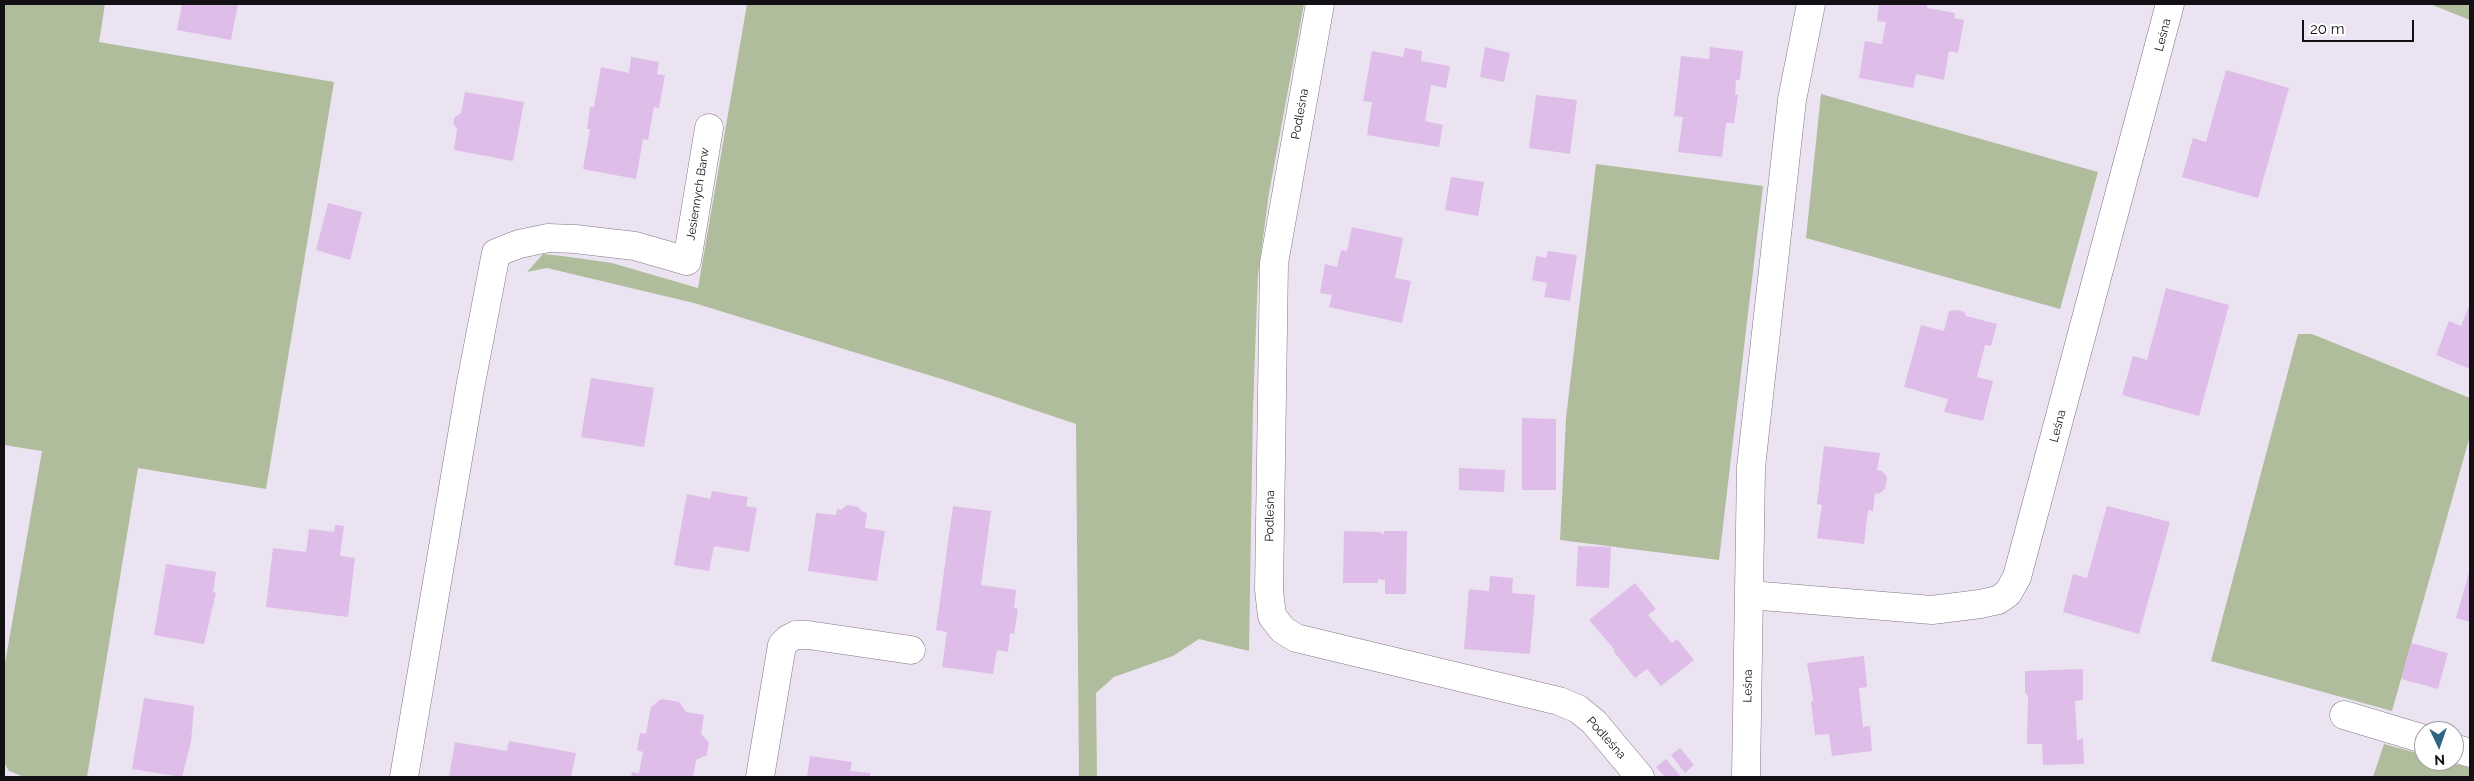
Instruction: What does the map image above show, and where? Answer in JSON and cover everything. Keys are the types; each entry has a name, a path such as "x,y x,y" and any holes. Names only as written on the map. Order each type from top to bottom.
{"street":[{"name":"Podleśna","path":"1320,4 1274,263 1269,590 1272,616 1283,630 1296,638 1566,704 1578,709 1594,722 1640,777"},
{"name":"Leśna","path":"1746,777 1752,457 1792,100 1811,4"},
{"name":"Leśna","path":"1750,595 1932,610 1998,600 2008,593 2017,577 2170,4"},
{"name":"Jesiennych Barw","path":"404,777 470,388 496,253 519,244 548,238 575,239 635,246 687,261 709,128"},
{"path":"760,777 782,645 788,639 796,635 808,635 911,650"},
{"path":"2344,716 2414,736"}],"green space":[{"path":"4,4 105,4 99,42 334,82 266,489 138,468 87,777 24,777 9,771 4,763 4,669 42,451 4,445"},
{"path":"747,4 1304,4 1269,193 1258,274 1253,409 1249,651 1199,639 1173,656 1114,677 1096,693 1097,777 1079,777 1076,424 948,381 694,303 547,268 527,272 543,254 612,263 698,288"},
{"path":"2430,4 2470,4 2470,20"},
{"path":"1821,94 2098,172 2060,309 1806,238"},
{"path":"1596,164 1763,186 1719,560 1560,540 1566,418"},
{"path":"2298,334 2312,334 2470,398 2470,436 2392,711 2211,661"},
{"path":"2384,744 2414,752 2414,771 2464,771 2464,766 2470,768 2470,777 2373,777"}],"building":[{"path":"182,4 238,4 231,40 177,30"},
{"path":"1879,4 1927,4 1927,8 1955,13 1954,18 1964,20 1958,53 1949,51 1944,80 1916,74 1913,88 1859,78 1865,41 1882,44 1886,22 1877,21"},
{"path":"1485,47 1510,53 1504,82 1480,77"},
{"path":"1710,47 1743,51 1740,80 1736,80 1735,95 1738,95 1734,123 1726,123 1722,157 1678,152 1683,117 1674,116 1681,56 1709,59"},
{"path":"1405,48 1422,51 1421,61 1450,66 1446,88 1431,85 1425,121 1443,125 1439,147 1367,135 1372,102 1363,101 1372,51 1403,57"},
{"path":"631,57 659,62 657,74 665,75 659,108 654,107 648,140 643,139 636,179 583,169 590,129 587,129 590,107 594,107 601,67 629,73"},
{"path":"2226,70 2289,88 2258,198 2182,177 2193,138 2206,142"},
{"path":"465,92 524,102 513,161 454,150 457,129 453,123 455,117 461,113"},
{"path":"1536,95 1577,100 1570,154 1529,148"},
{"path":"1451,177 1484,182 1478,216 1445,210"},
{"path":"328,203 362,212 350,260 316,250"},
{"path":"1352,227 1403,238 1395,278 1411,281 1402,323 1329,307 1332,295 1320,293 1325,264 1337,267 1341,250 1347,251"},
{"path":"1548,251 1577,255 1570,301 1544,297 1547,283 1532,280 1536,256 1546,258"},
{"path":"2166,288 2229,305 2199,416 2122,395 2133,356 2147,360"},
{"path":"2470,304 2470,369 2436,355 2449,321 2461,326"},
{"path":"1958,310 1964,312 1966,316 1997,324 1991,346 1985,345 1977,377 1993,381 1983,421 1944,412 1948,399 1904,387 1921,325 1944,331 1949,311"},
{"path":"591,378 654,388 644,447 581,437"},
{"path":"1522,418 1556,419 1556,490 1522,490"},
{"path":"1824,446 1880,453 1877,470 1882,471 1887,477 1885,489 1879,494 1875,493 1873,511 1868,510 1864,544 1817,538 1822,505 1817,504"},
{"path":"1459,468 1505,470 1504,492 1459,490"},
{"path":"712,491 748,497 746,506 757,508 749,552 714,546 709,571 674,565 687,494 710,499"},
{"path":"847,505 858,507 867,513 865,528 885,531 877,581 808,571 816,513 836,515 837,509 841,510"},
{"path":"953,506 991,511 981,585 1016,590 1014,608 1018,609 1014,634 1010,633 1008,652 997,650 993,674 942,667 947,632 936,630"},
{"path":"2107,506 2170,522 2139,634 2063,612 2073,574 2087,578"},
{"path":"335,525 344,526 340,556 355,558 348,617 266,607 273,548 306,552 309,529 334,532"},
{"path":"1344,531 1379,532 1384,534 1384,531 1407,531 1406,594 1385,594 1385,580 1378,579 1378,583 1343,583"},
{"path":"1578,546 1611,547 1609,588 1576,586"},
{"path":"166,564 216,572 213,592 216,593 204,644 154,635"},
{"path":"2470,569 2470,622 2456,618"},
{"path":"1490,576 1513,578 1512,593 1535,595 1530,654 1464,649 1469,589 1489,591"},
{"path":"1635,583 1656,609 1648,615 1672,643 1677,639 1694,660 1661,686 1647,669 1635,678 1614,652 1614,649 1589,620"},
{"path":"2411,643 2448,653 2438,689 2401,679"},
{"path":"1864,656 1867,687 1859,688 1863,727 1870,726 1872,751 1832,756 1829,734 1815,735 1811,703 1813,699 1807,663"},
{"path":"2083,669 2083,700 2075,701 2077,740 2083,739 2084,764 2043,765 2042,744 2027,744 2028,696 2025,693 2025,671"},
{"path":"144,698 194,706 191,742 182,777 132,769"},
{"path":"661,699 679,702 686,712 704,715 701,734 709,742 707,755 696,760 693,777 631,777 632,772 639,773 643,752 637,750 640,733 646,734 651,707"},
{"path":"509,741 576,753 571,777 449,777 455,742 507,751"},
{"path":"1680,748 1694,765 1685,773 1671,755"},
{"path":"810,756 852,762 850,771 870,773 870,777 807,777"},
{"path":"1666,759 1681,777 1665,777 1656,767"}]}
